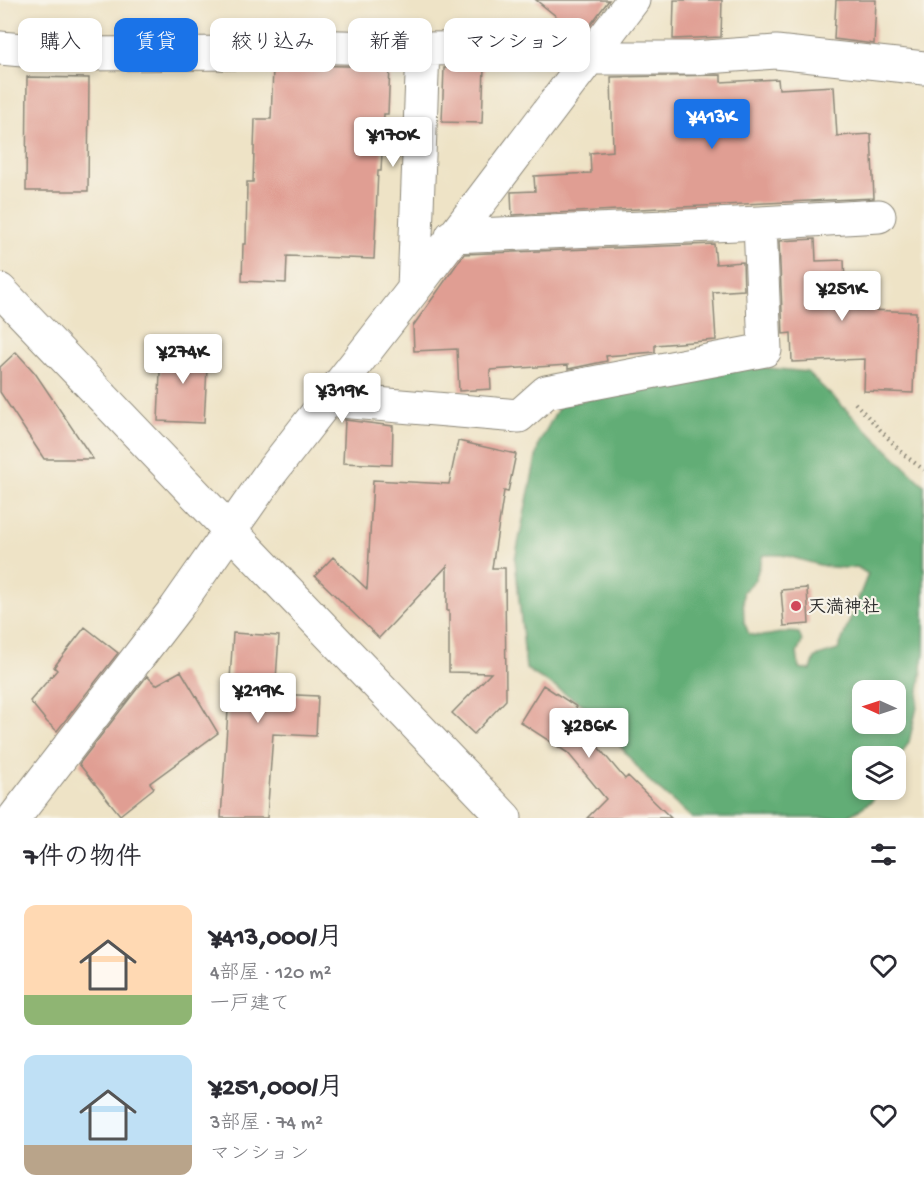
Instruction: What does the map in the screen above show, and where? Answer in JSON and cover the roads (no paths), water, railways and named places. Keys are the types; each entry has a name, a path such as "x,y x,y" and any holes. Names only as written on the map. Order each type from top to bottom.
{"street":[{"path":"14,818 176,608 268,475 329,400 633,0"},
{"path":"0,48 68,54 252,53 300,46 348,47"},
{"path":"432,49 693,58 776,52 924,68"},
{"path":"414,289 422,72"},
{"path":"452,236 879,216"},
{"path":"329,400 519,416 546,392 765,350 760,223"},
{"path":"0,290 505,818"}],"place":[{"name":"天満神社","path":"796,606"}]}
